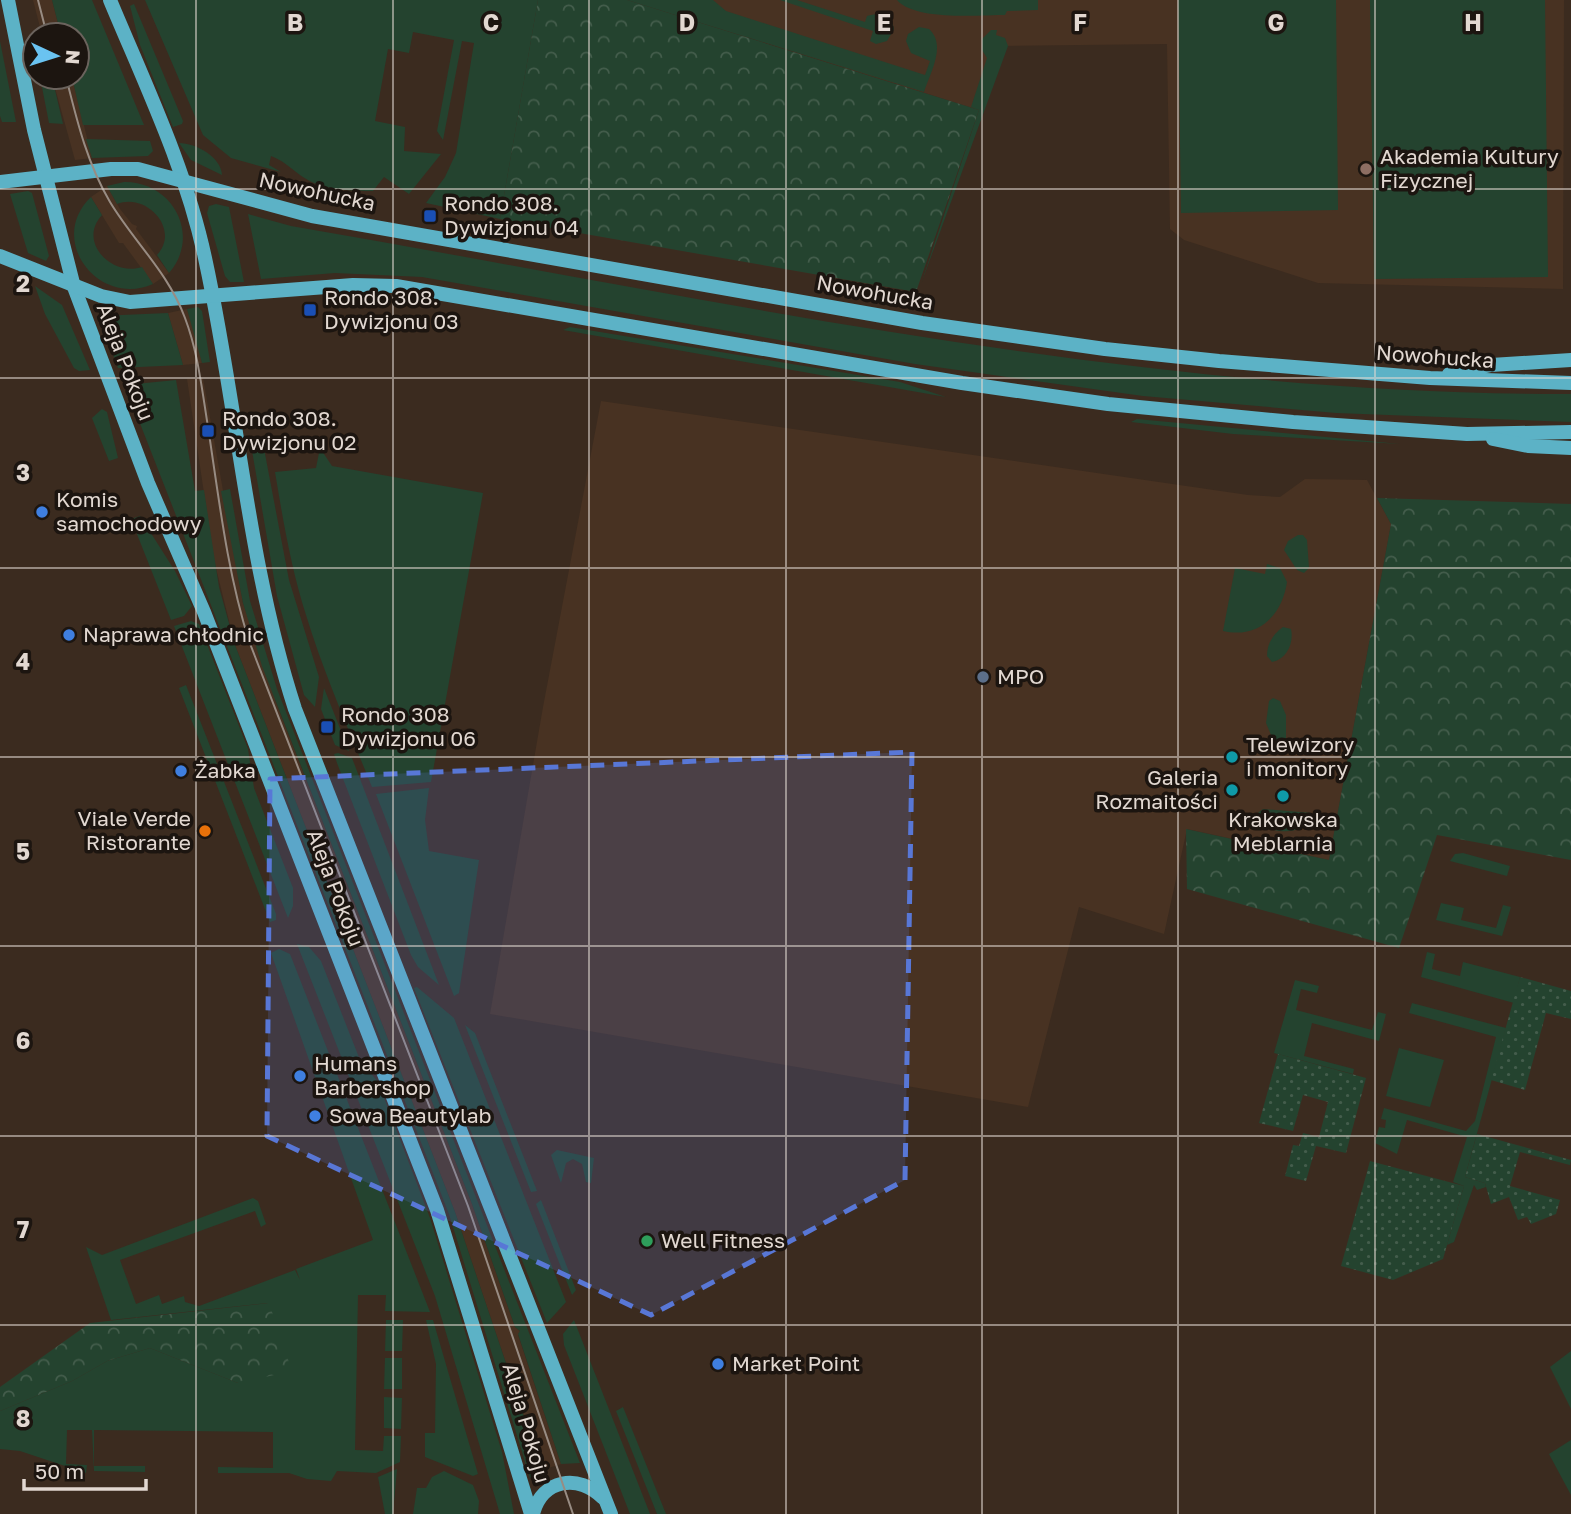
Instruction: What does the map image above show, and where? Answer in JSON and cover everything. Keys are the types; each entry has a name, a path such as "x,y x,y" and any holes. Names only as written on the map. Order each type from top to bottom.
{"main road":[{"path":"0,182 45,177 8,0"},
{"path":"110,0 165,133 180,179"},
{"name":"Nowohucka","path":"45,177 128,168 180,179 312,216 922,323 1105,349 1430,378 1571,383"},
{"name":"Aleja Pokoju","path":"45,177 74,286 148,484 204,612 437,1210 532,1514"},
{"name":"Aleja Pokoju","path":"180,179 199,236 212,296 256,564 285,679 608,1508"},
{"path":"0,256 74,286 130,302 353,285 396,286 1064,399 1293,422 1467,434 1571,432"},
{"path":"1430,378 1491,365 1571,360"},
{"path":"1467,434 1528,446 1571,448"},
{"path":"532,1514 545,1492 562,1483 586,1485 608,1508"}],"highlighted area":[{"path":"912,752 905,1180 651,1315 267,1136 270,779"}],"shaded area":[{"path":"33,0 52,0 57,21 38,21"},
{"name":"Akademia Kultury Fizycznej","path":"693,0 1564,0 1563,289 1318,283 1184,240 1170,229 1167,44 1000,46 979,110 693,20"},
{"path":"56,91 75,91 92,158 75,160"},
{"path":"107,186 120,209 132,224 137,226 136,229 169,273 153,284 123,243 119,243 91,197"},
{"path":"187,309 202,363 183,365 168,313"},
{"path":"203,378 243,603 277,697 275,700 472,1204 515,1327 520,1331 518,1335 561,1464 542,1470 455,1212 235,645 214,560 187,379"},
{"path":"601,401 1248,495 1280,497 1305,479 1367,480 1391,524 1329,860 1187,829 1164,934 1079,907 1028,1107 490,1014 543,707"}],"green space":[{"path":"52,0 92,0 144,125 83,125 75,91 91,91 91,21 57,21"},
{"path":"145,0 538,0 500,219 426,203 445,177 456,153 474,43 462,41 443,140 437,131 454,40 413,32 409,53 388,49 375,121 405,127 404,151 441,154 409,194 384,177 373,191 340,189 315,183 271,156 269,165 281,172 231,158 203,135"},
{"path":"538,0 627,0 979,110 916,292 500,219"},
{"path":"627,0 713,0 726,11 925,75 930,61 911,53 906,41 908,34 919,27 929,29 934,36 937,43 936,59 924,92"},
{"path":"780,0 797,0 865,22 867,16 880,14 888,17 894,29 887,41 876,44 870,41 873,31"},
{"path":"897,0 1038,0 1038,10 1007,11 1005,15 932,14 906,7"},
{"path":"1178,0 1336,0 1338,210 1181,213"},
{"path":"1370,0 1545,0 1548,277 1374,279"},
{"path":"134,4 182,124 173,127 140,45 130,6"},
{"path":"991,30 997,30 996,35 1005,38 1008,46 921,284 979,110 971,107 987,58 982,50 982,39"},
{"path":"0,41 16,122 2,122 0,116"},
{"path":"43,91 55,91 63,124 49,123"},
{"path":"86,139 150,141 153,151 148,156 92,158"},
{"path":"179,143 193,145 206,152 217,162 222,175 191,160"},
{"path":"124,182 141,184 156,190 168,200 177,213 182,227 183,243 179,258 169,273 157,255 165,234 157,215 139,203 117,204 107,186"},
{"path":"28,191 32,193 49,256 46,261 28,253 10,194"},
{"path":"91,197 102,215 95,225 93,236 101,255 120,267 142,267 153,284 133,289 114,287 85,266 77,250 74,232 79,214"},
{"path":"216,204 229,207 244,282 230,282 225,276 207,213 209,206"},
{"path":"248,214 291,226 768,312 1088,361 1248,378 1409,390 1571,394 1571,422 1336,413 1143,396 915,364 422,277 335,273 261,279"},
{"path":"35,286 62,305 90,370 79,371 74,368 45,314"},
{"path":"198,307 202,311 210,362 202,363 187,309"},
{"path":"168,313 183,365 118,368 99,316"},
{"path":"570,327 900,382 946,397 563,330"},
{"path":"176,380 195,491 204,490 219,587 235,645 455,1212 542,1470 530,1478 449,1214 125,385"},
{"path":"102,409 107,412 118,458 109,461 92,418"},
{"path":"1137,419 1400,444 1233,434 1131,422"},
{"path":"262,438 289,580 319,677 315,707 304,695 277,596 250,439"},
{"path":"320,448 332,466 483,493 431,782 372,787 313,637 292,562 275,472 316,468"},
{"path":"230,489 250,601 277,689 580,1463 561,1464 518,1334 520,1331 515,1327 472,1204 262,666 243,603 221,491"},
{"path":"1377,498 1571,504 1571,860 1437,835 1399,948 1187,889 1186,829 1329,860 1391,524"},
{"path":"140,516 175,571 192,606 184,616 171,620 131,519"},
{"path":"1303,535 1307,540 1309,568 1304,573 1297,570 1284,550 1288,541"},
{"path":"1267,564 1280,568 1287,582 1274,615 1247,632 1223,631 1235,568 1265,574"},
{"path":"191,621 199,624 248,749 254,788 293,888 293,906 288,918 174,626"},
{"path":"1283,627 1291,629 1290,645 1282,658 1272,662 1267,656 1269,643"},
{"path":"186,685 276,914 276,920 270,922 179,688"},
{"path":"324,688 349,751 335,745 321,709"},
{"path":"1273,698 1280,701 1286,715 1286,741 1281,745 1274,742 1266,723 1269,701"},
{"path":"334,754 352,758 439,985 418,967 411,955 337,763"},
{"path":"429,788 425,820 429,851 479,860 459,993 454,996 376,794"},
{"path":"1263,809 1312,813 1299,828 1283,831 1247,821"},
{"path":"1463,853 1510,866 1507,876 1450,861 1455,854"},
{"path":"1441,903 1464,908 1461,920 1496,928 1503,905 1511,907 1502,936 1436,920"},
{"path":"297,944 309,947 321,961 360,1060 378,1082 430,1218 502,1452 514,1514 500,1514 435,1296"},
{"path":"279,949 290,954 430,1312 385,1311 386,1295 358,1295 355,1450 383,1451 384,1436 401,1436 400,1462 376,1473 337,1471 331,1481 307,1479 289,1473 218,1473 218,1467 273,1468 273,1432 94,1430 94,1466 145,1466 145,1472 94,1471 92,1430 67,1430 66,1464 87,1465 86,1473 20,1451 0,1449 0,1411 72,1381 107,1361 150,1348 238,1383 268,1303 111,1320 86,1247 102,1255 253,1198 258,1201 266,1224 261,1227 255,1211 120,1260 136,1304 159,1295 162,1304 184,1296 185,1302 199,1306 295,1270 300,1280 296,1269 373,1240 271,953"},
{"path":"1427,952 1435,954 1432,969 1460,976 1463,962 1520,977 1514,1003 1421,977"},
{"path":"1520,977 1571,991 1571,1019 1546,1013 1525,1090 1491,1080"},
{"path":"1295,980 1319,986 1317,993 1301,989 1296,1010 1372,1030 1378,1012 1386,1014 1379,1041 1312,1023 1304,1056 1354,1069 1353,1074 1274,1053"},
{"path":"417,987 454,1018 566,1302 547,1323 414,988"},
{"path":"1412,1003 1506,1028 1465,1177 1485,1183 1486,1187 1477,1190 1474,1185 1454,1242 1447,1245 1464,1186 1453,1182 1467,1137 1407,1120 1397,1154 1375,1143 1379,1127 1385,1128 1386,1120 1381,1119 1384,1108 1466,1131 1475,1121 1496,1037 1409,1013"},
{"path":"465,1025 475,1033 537,1191 531,1192"},
{"path":"1399,1048 1444,1060 1430,1107 1386,1096"},
{"path":"1278,1054 1366,1078 1346,1153 1316,1146 1306,1181 1285,1176 1293,1145 1299,1146 1303,1133 1319,1137 1328,1102 1303,1095 1293,1131 1259,1123"},
{"path":"1477,1134 1571,1160 1570,1165 1520,1152 1510,1186 1560,1200 1556,1214 1531,1224 1527,1217 1518,1220 1509,1197 1491,1204 1485,1183 1465,1177"},
{"path":"557,1150 594,1158 591,1183 586,1182 582,1164 573,1159 566,1163 561,1183 551,1155"},
{"path":"1370,1161 1464,1186 1443,1259 1393,1280 1341,1266"},
{"path":"541,1200 576,1290 572,1295 536,1204"},
{"path":"269,1303 292,1371 238,1383 150,1348 107,1361 72,1381 0,1411 0,1387 90,1323"},
{"path":"386,1320 403,1320 402,1351 385,1351"},
{"path":"426,1320 433,1320 478,1474 473,1476 425,1457 425,1433 435,1433 436,1364"},
{"path":"574,1320 650,1514 630,1514 564,1345 563,1334"},
{"path":"1571,1351 1571,1409 1550,1367"},
{"path":"385,1358 402,1358 402,1389 384,1389"},
{"path":"384,1397 402,1398 401,1429 384,1428"},
{"path":"623,1407 666,1514 657,1514 616,1411"},
{"path":"1571,1440 1571,1495 1549,1454"},
{"path":"397,1469 393,1514 385,1514 378,1477"},
{"path":"444,1471 473,1485 479,1501 478,1514 413,1514 417,1488 426,1488 432,1477"}],"tram line":[{"path":"38,0 43,21"},
{"path":"69,91 84,141 102,187 119,217 169,286 185,318 199,371 229,562 249,641 468,1206 573,1514"}],"place":[{"name":"Akademia Kultury Fizycznej","path":"1366,169"},
{"name":"Rondo 308. Dywizjonu 04","path":"430,216"},
{"name":"Rondo 308. Dywizjonu 03","path":"310,310"},
{"name":"Rondo 308. Dywizjonu 02","path":"208,431"},
{"name":"Komis samochodowy","path":"42,512"},
{"name":"Naprawa chłodnic","path":"69,635"},
{"name":"MPO","path":"983,677"},
{"name":"Rondo 308 Dywizjonu 06","path":"327,727"},
{"name":"Telewizory i monitory","path":"1232,757"},
{"name":"Żabka","path":"181,771"},
{"name":"Galeria Rozmaitości","path":"1232,790"},
{"name":"Krakowska Meblarnia","path":"1283,796"},
{"name":"Viale Verde Ristorante","path":"205,831"},
{"name":"Humans Barbershop","path":"300,1076"},
{"name":"Sowa Beautylab","path":"315,1116"},
{"name":"Well Fitness","path":"647,1241"},
{"name":"Market Point","path":"718,1364"}]}
